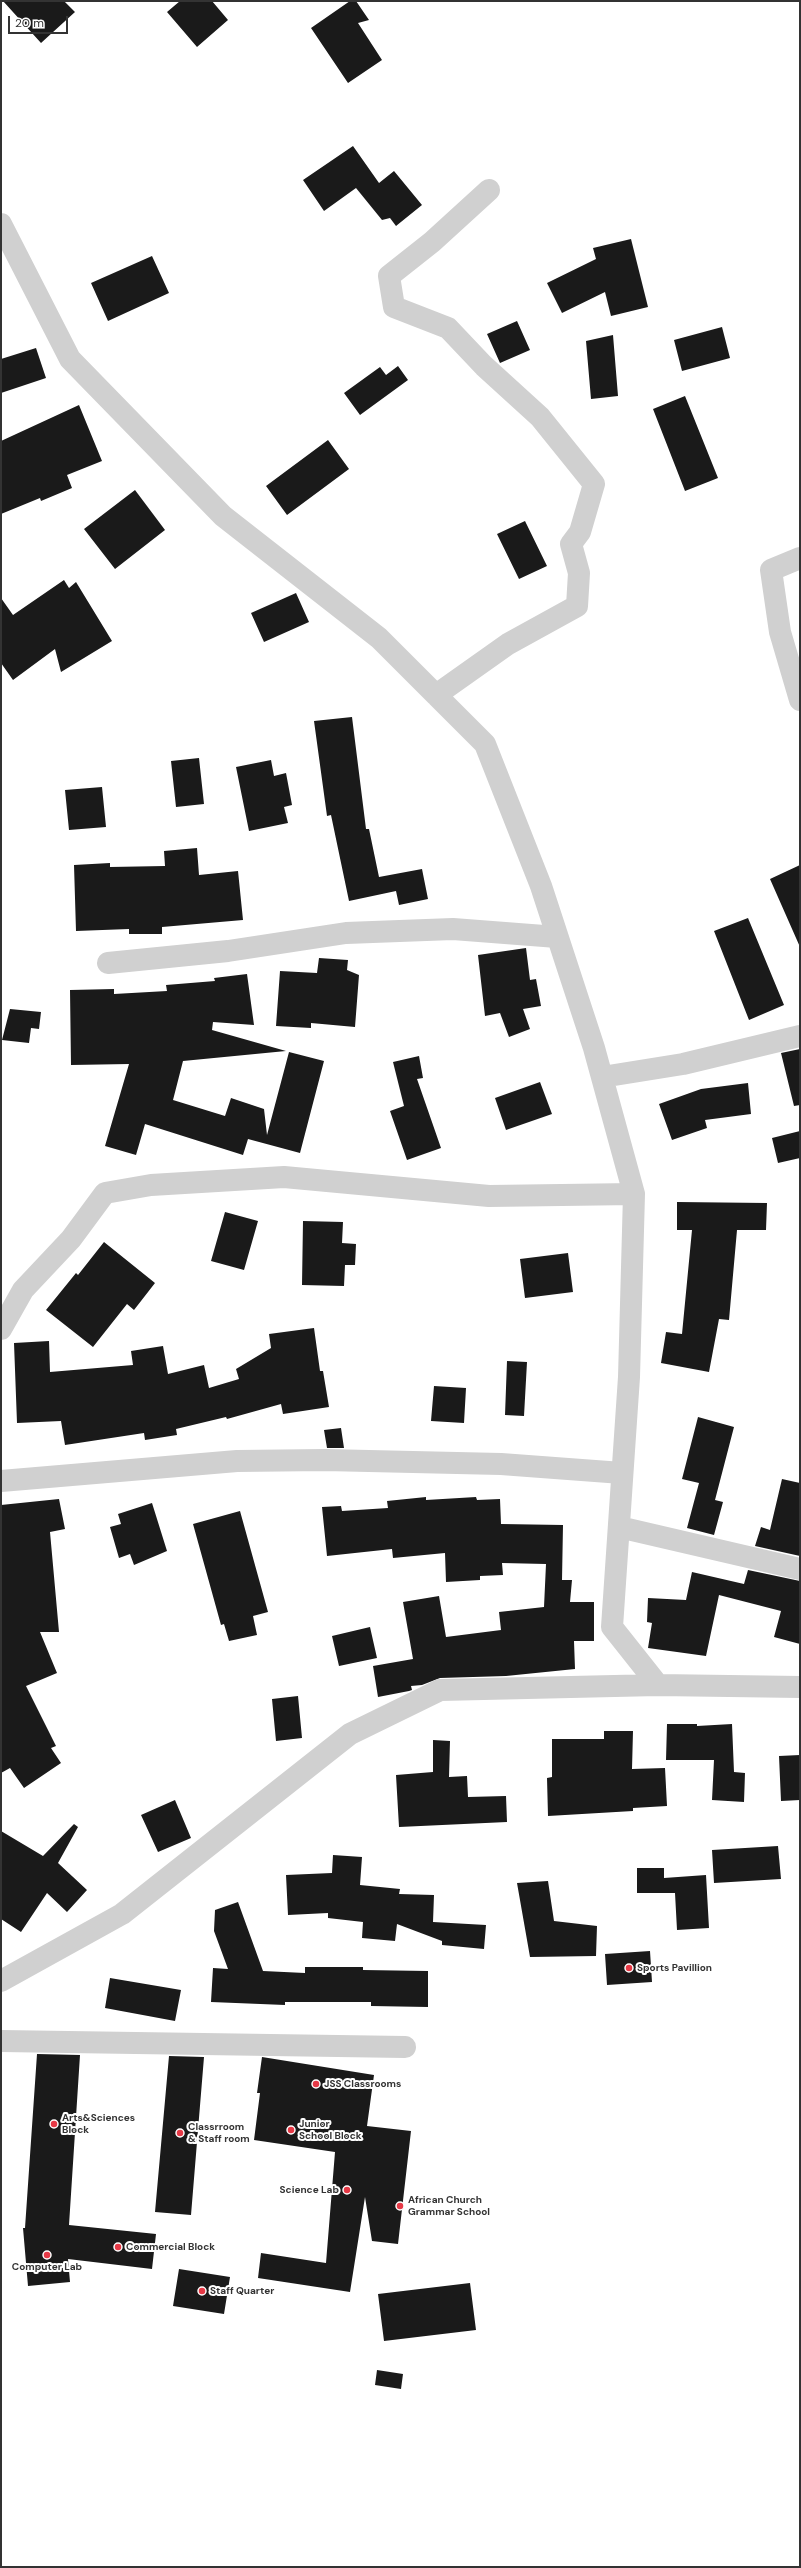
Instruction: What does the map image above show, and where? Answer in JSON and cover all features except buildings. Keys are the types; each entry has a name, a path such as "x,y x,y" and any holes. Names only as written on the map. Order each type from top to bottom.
{"street":[{"path":"436,695 508,644 577,606 579,573 571,544 580,532 594,484 540,417 484,366 448,328 394,307 389,276 432,242 489,190"},
{"path":"1,224 70,359 223,516 379,638 485,744 541,886 602,1077 634,1194 629,1377 612,1627 658,1685"},
{"path":"800,558 771,570 780,632 800,700"},
{"path":"108,963 228,951 346,933 453,929 557,937"},
{"path":"602,1077 683,1064 800,1036"},
{"path":"1,1328 23,1290 72,1239 105,1193 151,1185 284,1177 489,1196 634,1194"},
{"path":"1,1481 237,1461 501,1464 622,1473"},
{"path":"619,1527 800,1569"},
{"path":"1,1981 122,1914 350,1734 440,1690 658,1685 800,1687"},
{"path":"1,2041 405,2047"}],"place":[{"name":"Sports Pavillion","path":"629,1968"},
{"name":"JSS Classrooms","path":"316,2084"},
{"name":"Arts&Sciences Block","path":"54,2124"},
{"name":"Junior School Block","path":"291,2130"},
{"name":"Classrroom & Staff room","path":"180,2133"},
{"name":"Science Lab","path":"347,2190"},
{"name":"African Church Grammar School","path":"400,2206"},
{"name":"Commercial Block","path":"118,2247"},
{"name":"Computer Lab","path":"47,2255"},
{"name":"Staff Quarter","path":"202,2291"}]}
